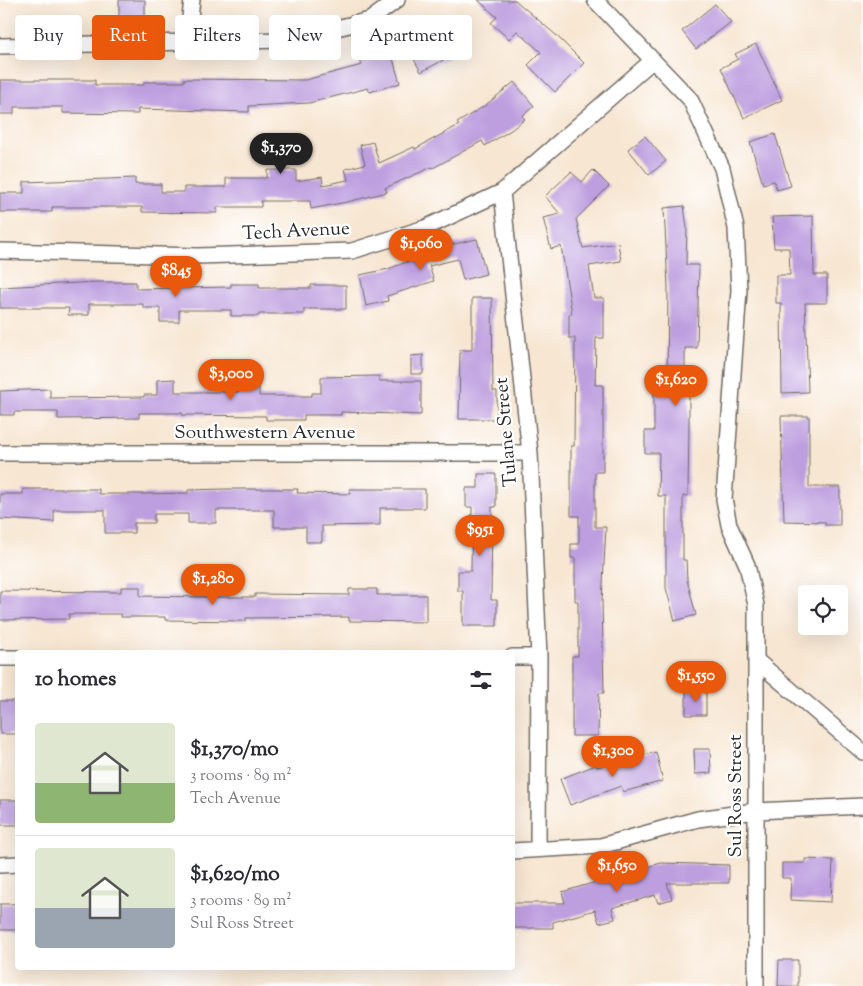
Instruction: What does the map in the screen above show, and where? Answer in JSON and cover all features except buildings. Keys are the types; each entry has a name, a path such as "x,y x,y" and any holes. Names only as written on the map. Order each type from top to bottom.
{"street":[{"path":"190,15 192,0"},
{"path":"259,41 287,40 370,20 397,0"},
{"name":"Sul Ross Street","path":"595,0 690,99 722,168 736,228 739,290 724,500 729,525 747,565 756,604 756,986"},
{"path":"0,46 175,43"},
{"name":"Tech Avenue","path":"0,251 198,256 352,251 425,228 502,192 653,60"},
{"name":"Tulane Street","path":"502,192 530,453 539,657 538,849"},
{"name":"Southwestern Avenue","path":"0,453 530,453"},
{"path":"515,657 539,657"},
{"path":"0,658 15,658"},
{"path":"757,661 863,752"},
{"path":"515,851 601,846 698,819 755,811 863,806"},
{"path":"0,865 15,864"}]}
